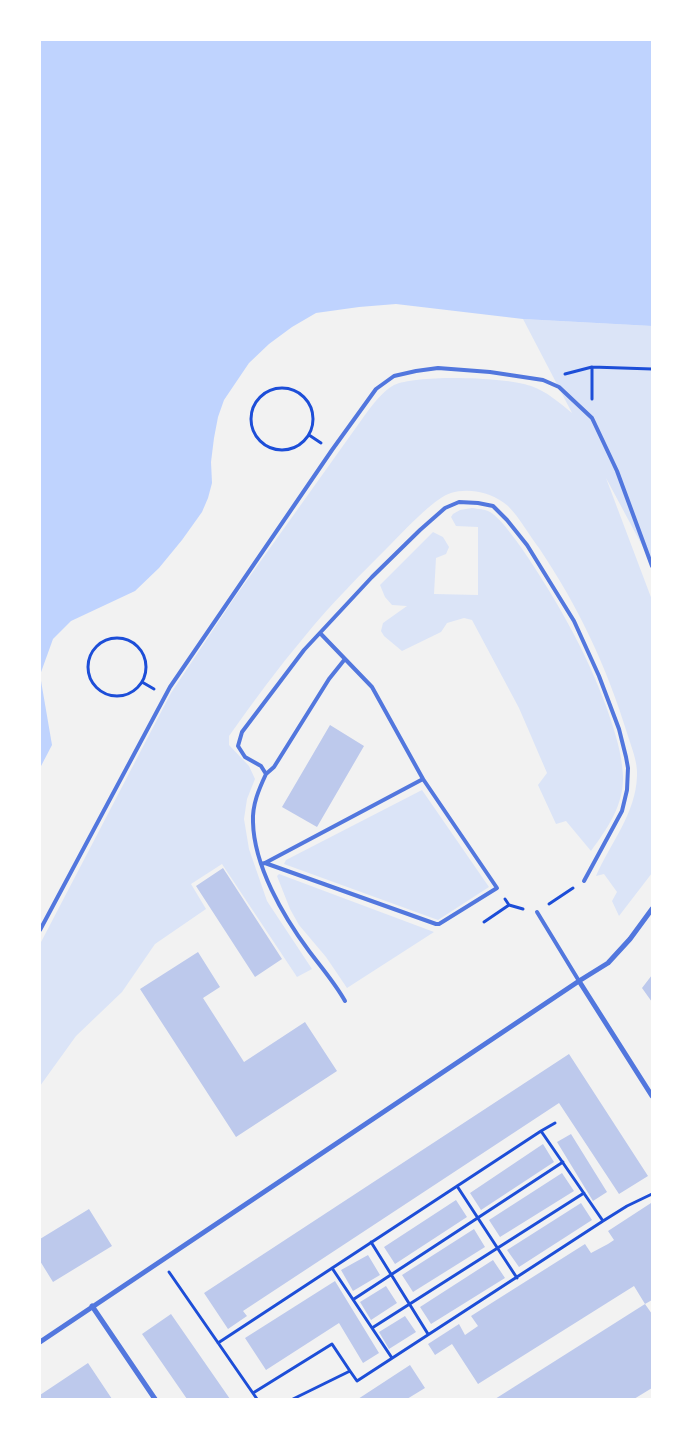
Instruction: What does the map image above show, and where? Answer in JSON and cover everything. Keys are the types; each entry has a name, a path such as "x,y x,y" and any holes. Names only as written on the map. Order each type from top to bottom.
{"street":[{"path":"40,1342 579,980 608,963 630,939 652,909"},
{"path":"579,980 652,1096"},
{"path":"92,1306 155,1399"}],"lane":[{"path":"40,930 170,687 332,450 376,389 394,376 416,370 438,368 490,372 542,380 560,387 592,418 617,471 652,566"},
{"path":"266,774 261,766 245,758 238,746 242,732 304,650 372,577 445,508 459,502 493,506 527,545 574,621 606,694 619,729 626,757 628,768 627,790 622,811 584,881"},
{"path":"263,864 436,924 439,924 497,888 423,779 372,687 320,633"},
{"path":"345,659 329,679 274,767 266,774 255,801 252,820 254,842 271,888 288,920 345,1000"},
{"path":"263,864 423,779"},
{"path":"537,912 579,980"}],"path":[{"path":"592,418 592,367 652,370"},
{"path":"274,388 290,388 304,396 310,404 313,413 313,424 310,434 303,442 285,450 264,446 257,438 252,429 250,419 252,408 257,399 265,392 274,388"},
{"path":"111,638 121,638 138,646 144,654 146,663 146,673 142,682 128,694 118,696 100,690 94,684 90,675 90,656 95,648 111,638"},
{"path":"537,912 584,881"},
{"path":"484,922 509,906 497,888"},
{"path":"218,1343 555,1123"},
{"path":"541,1131 603,1222"},
{"path":"354,1298 563,1162"},
{"path":"457,1186 517,1278"},
{"path":"372,1328 584,1193"},
{"path":"253,1393 332,1344 357,1381 627,1206 652,1194"},
{"path":"371,1242 428,1334"},
{"path":"160,1260 257,1399"},
{"path":"332,1268 354,1298 392,1358"},
{"path":"292,1399 350,1371"}],"shaded area":[{"path":"523,319 652,326 652,564 606,478 652,600 652,873 619,916 612,901 617,892 604,874 596,876 632,803 636,790 637,771 619,708 601,661 579,615 539,548 508,506 502,501 481,492 458,491 451,493 436,501 419,516 336,601 285,660 229,736 229,745 249,766 255,779 247,799 244,819 249,849 267,901 312,969 297,977 222,864 191,884 206,909 155,944 122,992 76,1036 40,1086 40,944 171,693 235,597 365,415 378,398 394,385 422,379 441,378 503,380 537,388 572,413"},
{"path":"472,508 486,510 495,516 526,554 572,631 606,706 619,749 623,787 618,807 591,851 566,821 556,824 538,785 547,773 519,708 472,620 464,618 447,623 441,632 402,651 384,636 381,631 383,623 407,606 392,605 385,597 380,585 433,532 443,537 449,547 446,554 436,558 434,594 478,595 478,527 456,526 451,517 460,510"},
{"path":"422,790 489,887 438,920 284,864 286,860"},
{"path":"279,874 434,932 347,988 326,957 299,925 290,909 277,876"}],"water":[{"path":"40,40 652,40 652,326 523,319 396,304 316,313 292,327 269,344 249,363 224,400 214,438 211,462 212,483 208,498 202,512 182,540 159,568 135,591 71,621 53,639 40,675"},
{"path":"40,675 52,745 40,768"}],"building":[{"path":"330,725 364,746 317,827 282,807"},
{"path":"223,868 282,959 255,977 196,886"},
{"path":"198,952 220,987 203,998 244,1062 305,1022 337,1071 236,1137 140,989"},
{"path":"652,975 652,1002 642,988"},
{"path":"569,1054 648,1176 619,1194 559,1103 243,1311 247,1316 228,1329 204,1293"},
{"path":"571,1134 607,1192 593,1201 557,1142"},
{"path":"543,1144 554,1162 481,1210 470,1193"},
{"path":"562,1173 574,1191 500,1237 489,1220"},
{"path":"456,1200 467,1217 395,1264 384,1247"},
{"path":"581,1203 592,1220 519,1267 507,1250"},
{"path":"651,1203 652,1300 645,1304 634,1286 478,1384 452,1344 435,1355 428,1344 459,1324 465,1335 478,1326 471,1316 585,1244 591,1253 608,1244 614,1240 608,1231"},
{"path":"89,1209 112,1246 53,1282 40,1261 40,1239"},
{"path":"474,1229 485,1247 413,1292 402,1275"},
{"path":"368,1255 380,1275 353,1291 341,1270"},
{"path":"493,1260 505,1278 431,1324 420,1307"},
{"path":"335,1281 379,1353 363,1363 339,1323 266,1370 245,1338"},
{"path":"386,1286 397,1303 371,1320 360,1302"},
{"path":"645,1304 652,1314 652,1388 634,1399 495,1399"},
{"path":"171,1314 230,1399 187,1399 142,1334"},
{"path":"405,1316 416,1332 389,1349 379,1332"},
{"path":"88,1363 112,1399 40,1399 40,1395"},
{"path":"410,1365 425,1388 407,1399 358,1399"}]}
